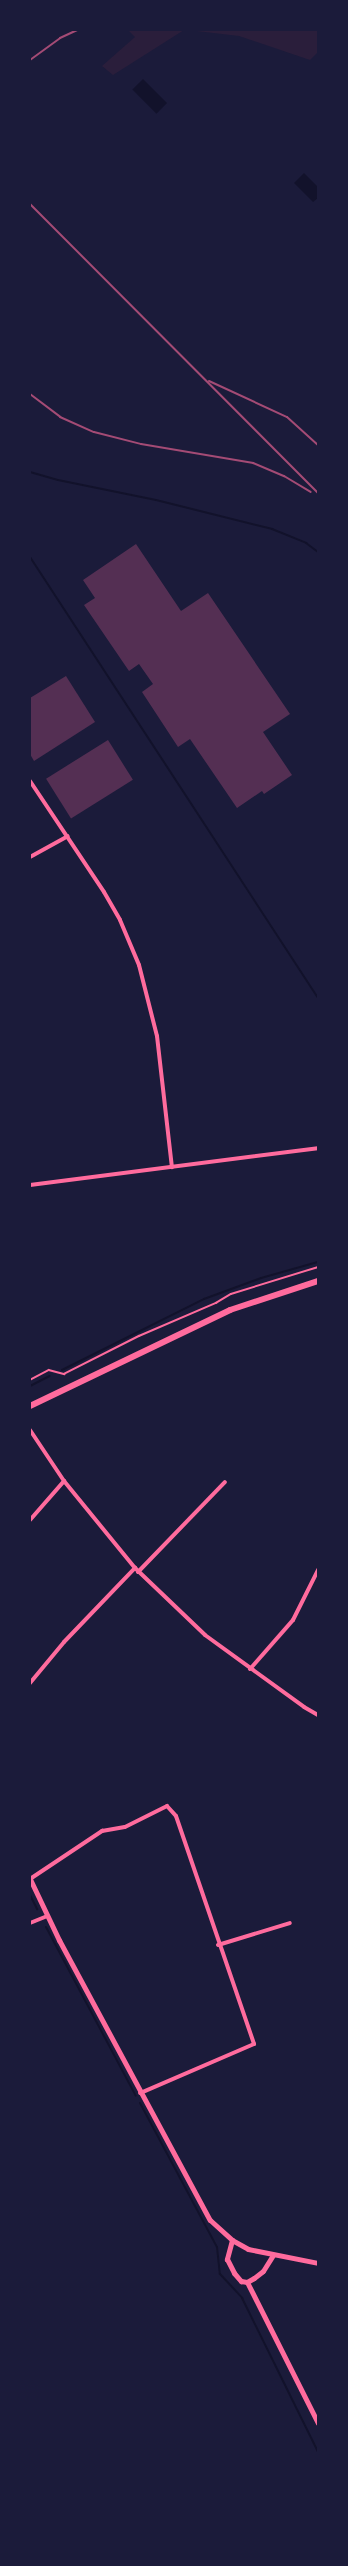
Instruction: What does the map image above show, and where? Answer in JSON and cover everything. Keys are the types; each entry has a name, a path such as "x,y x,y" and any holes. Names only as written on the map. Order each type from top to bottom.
{"main road":[{"path":"30,1406 230,1310 318,1281"}],"street":[{"path":"30,781 68,836 111,904 139,965 157,1036 172,1167"},
{"path":"30,858 68,836"},
{"path":"30,1184 318,1148"},
{"path":"30,1430 64,1480 138,1572 205,1635 250,1669 318,1715"},
{"path":"30,1520 64,1480"},
{"path":"138,1572 225,1482"},
{"path":"30,1682 64,1642 135,1568"},
{"path":"250,1669 293,1620 318,1570"},
{"path":"140,2093 254,2044 218,1945 180,1826 170,1808 167,1806 125,1827 96,1834 30,1879 47,1916 140,2093 203,2210 219,2230 232,2240 248,2249 318,2263"},
{"path":"30,1923 47,1916"},
{"path":"218,1945 290,1923"},
{"path":"232,2240 227,2255 229,2263 237,2278 247,2282 318,2423"},
{"path":"247,2282 262,2271 273,2255"}],"path":[{"path":"30,1380 49,1370 64,1374 139,1336 216,1304 231,1294 318,1267"}],"shaded area":[{"path":"128,30 184,30 113,75 102,66 135,37"},
{"path":"188,30 318,30 318,52 310,60 239,36"},
{"path":"143,79 167,103 156,114 132,90"},
{"path":"304,173 318,187 318,198 313,202 294,183"}],"building":[{"path":"136,544 181,611 208,593 290,714 263,732 292,775 264,794 262,791 237,808 190,739 178,747 142,692 153,684 139,664 129,671 84,605 95,598 83,580"},
{"path":"66,676 95,722 34,761 30,754 30,698"},
{"path":"108,740 133,780 71,819 46,779"}],"waterway":[{"path":"30,472 58,480 156,500 272,529 306,543 318,552"},
{"path":"30,557 318,998"},
{"path":"62,1370 204,1299 261,1278 318,1262"},
{"path":"30,1386 50,1376"},
{"path":"30,1895 37,1909"},
{"path":"46,1927 136,2096"},
{"path":"140,2103 217,2247 220,2274 242,2298 318,2452"}],"railway":[{"path":"30,60 60,38 77,30"},
{"path":"30,204 318,493"},
{"path":"209,381 287,417 318,445"},
{"path":"30,394 60,417 94,432 141,444 253,463 284,476 311,492"}]}
